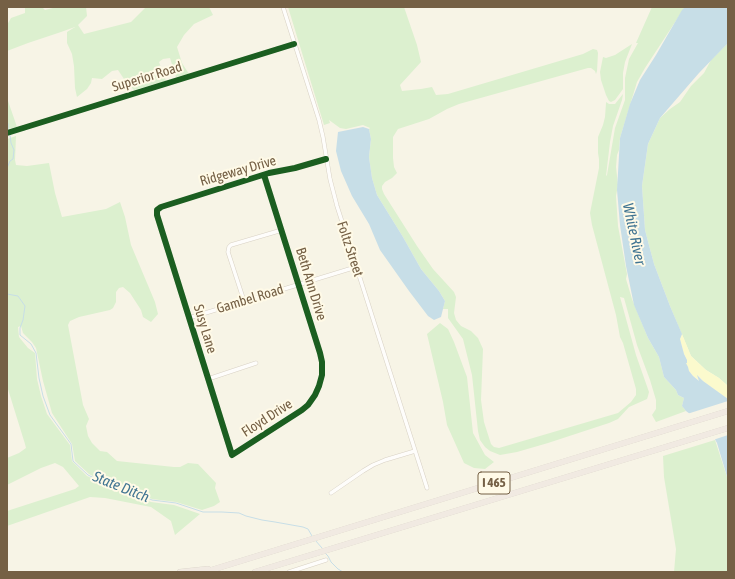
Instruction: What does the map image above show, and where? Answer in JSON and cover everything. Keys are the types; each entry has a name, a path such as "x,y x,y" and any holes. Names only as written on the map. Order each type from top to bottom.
{"highway":[{"name":"I 465","path":"205,572 728,410"},
{"name":"I 465","path":"254,572 728,428"},
{"path":"180,572 219,568"}],"street":[{"name":"Foltz Street","path":"283,7 319,120 334,196 427,488"},
{"name":"Superior Road","path":"7,133 294,44"},
{"name":"Ridgeway Drive","path":"157,210 160,207 264,175 296,168 326,159"},
{"name":"Beth Ann Drive","path":"264,175 322,362 321,380 317,392 312,399"},
{"name":"Susy Lane","path":"157,210 157,215 232,455"},
{"path":"244,301 228,252 229,247 231,245 282,230"},
{"name":"Gambel Road","path":"189,318 356,267"},
{"path":"208,379 256,363"},
{"name":"Floyd Drive","path":"232,455 298,413 308,405 312,399"},
{"path":"331,492 373,465 384,460 415,451"},
{"path":"289,572 326,560"}],"shaded area":[{"path":"25,7 42,7 45,10 57,7 86,7 87,16 78,25 84,34 131,22 146,7 209,7 213,15 194,24 184,35 177,47 182,63 189,74 176,77 170,58 163,59 159,62 166,81 134,90 126,82 118,70 112,71 102,79 92,78 87,89 77,97 72,54 67,43 67,32 75,27 7,51 7,25 11,18 25,13"},
{"path":"288,7 404,7 421,62 400,85 402,91 432,87 436,95 448,94 583,54 593,49 597,50 596,74 591,68 588,68 459,104 429,119 398,129 393,137 394,167 397,173 385,182 382,189 433,269 454,292 456,297 454,313 456,320 461,326 471,331 478,338 483,349 481,400 484,422 491,444 494,447 499,448 618,413 631,402 636,395 636,389 620,337 616,315 590,213 599,168 598,137 605,117 606,102 609,104 615,104 623,94 613,126 606,176 615,128 625,100 625,78 629,59 638,43 636,43 652,7 685,7 637,82 620,138 616,167 618,185 616,196 618,226 627,274 626,279 632,299 648,338 659,357 664,377 676,390 678,395 684,398 682,406 686,411 656,422 652,415 656,409 656,400 637,345 624,298 620,297 636,355 649,392 647,399 629,407 618,419 609,423 548,443 517,452 500,455 485,447 480,440 478,431 472,375 463,339 448,318 448,309 443,309 445,301 421,269 377,195 372,178 369,157 371,139 370,128 363,125 346,129 340,128 329,120 330,123 324,125"},
{"path":"728,43 728,386 706,370 691,356 654,264 645,230 642,186 648,144 660,118 680,102 691,86 704,73 711,60"},
{"path":"632,44 625,62 623,89 615,100 611,102 606,95 601,80 600,72 603,57 606,58 615,55"},
{"path":"7,98 17,127 7,129"},
{"path":"16,136 16,165 27,166 49,163 62,217 106,209 120,202 131,245 155,302 158,314 151,322 143,317 141,310 130,293 123,287 119,288 116,292 116,302 110,310 79,317 70,321 68,325 83,405 89,419 86,426 88,436 92,443 100,451 107,452 117,461 174,467 180,467 188,463 198,464 216,483 215,488 220,502 214,506 202,510 176,502 152,499 127,488 108,484 89,474 75,461 72,444 52,413 36,348 23,333 21,326 18,327 19,337 28,348 35,353 37,379 47,414 70,445 72,461 87,476 98,481 106,488 127,492 151,502 174,505 200,514 175,535 171,521 151,507 105,498 90,497 7,526 7,511 75,489 79,486 63,467 55,463 41,468 7,485 7,458 26,448 7,386 7,139"},
{"path":"440,323 448,329 467,377 473,433 485,455 494,462 485,469 474,468 464,463 447,425 427,334"},
{"path":"715,440 728,480 728,572 674,572 676,549 664,477 663,456"}],"sand":[{"path":"682,334 691,356 706,370 728,386 728,399 703,381 698,375 700,381 689,371 685,362 687,360 680,339"}],"water":[{"name":"White River","path":"685,7 728,7 728,43 699,73 660,118 648,144 642,186 645,230 654,264 682,334 680,339 689,371 699,381 697,375 728,399 728,480 717,443 706,423 696,414 690,414 686,411 682,406 684,398 678,395 676,390 664,377 659,357 648,338 634,305 620,225 617,190 620,138 630,104 640,80"},
{"path":"363,127 369,129 371,139 369,157 372,178 377,195 421,269 445,301 441,317 434,320 428,316 380,250 369,224 352,196 341,171 336,151 338,132"}],"pier":[{"path":"728,401 728,435 713,440 705,424 695,416 690,416 687,414"}],"waterway":[{"name":"State Ditch","path":"7,121 8,129"},
{"name":"State Ditch","path":"7,168 10,161 13,159 14,150 10,135"},
{"name":"State Ditch","path":"7,294 18,296 25,306 20,335 31,344 36,353 43,396 50,415 71,444 73,461 88,475 108,485 127,489 152,500 176,503 203,512 239,513 262,520 303,527 308,529 312,536"},
{"name":"State Ditch","path":"315,540 322,548"},
{"name":"State Ditch","path":"325,553 331,562 343,572"}],"cycle path":[{"path":"7,133 294,44"},
{"path":"264,175 320,353 322,375 315,395 308,405 232,455 157,215 157,210 161,207 269,173 295,168 326,159"}]}
